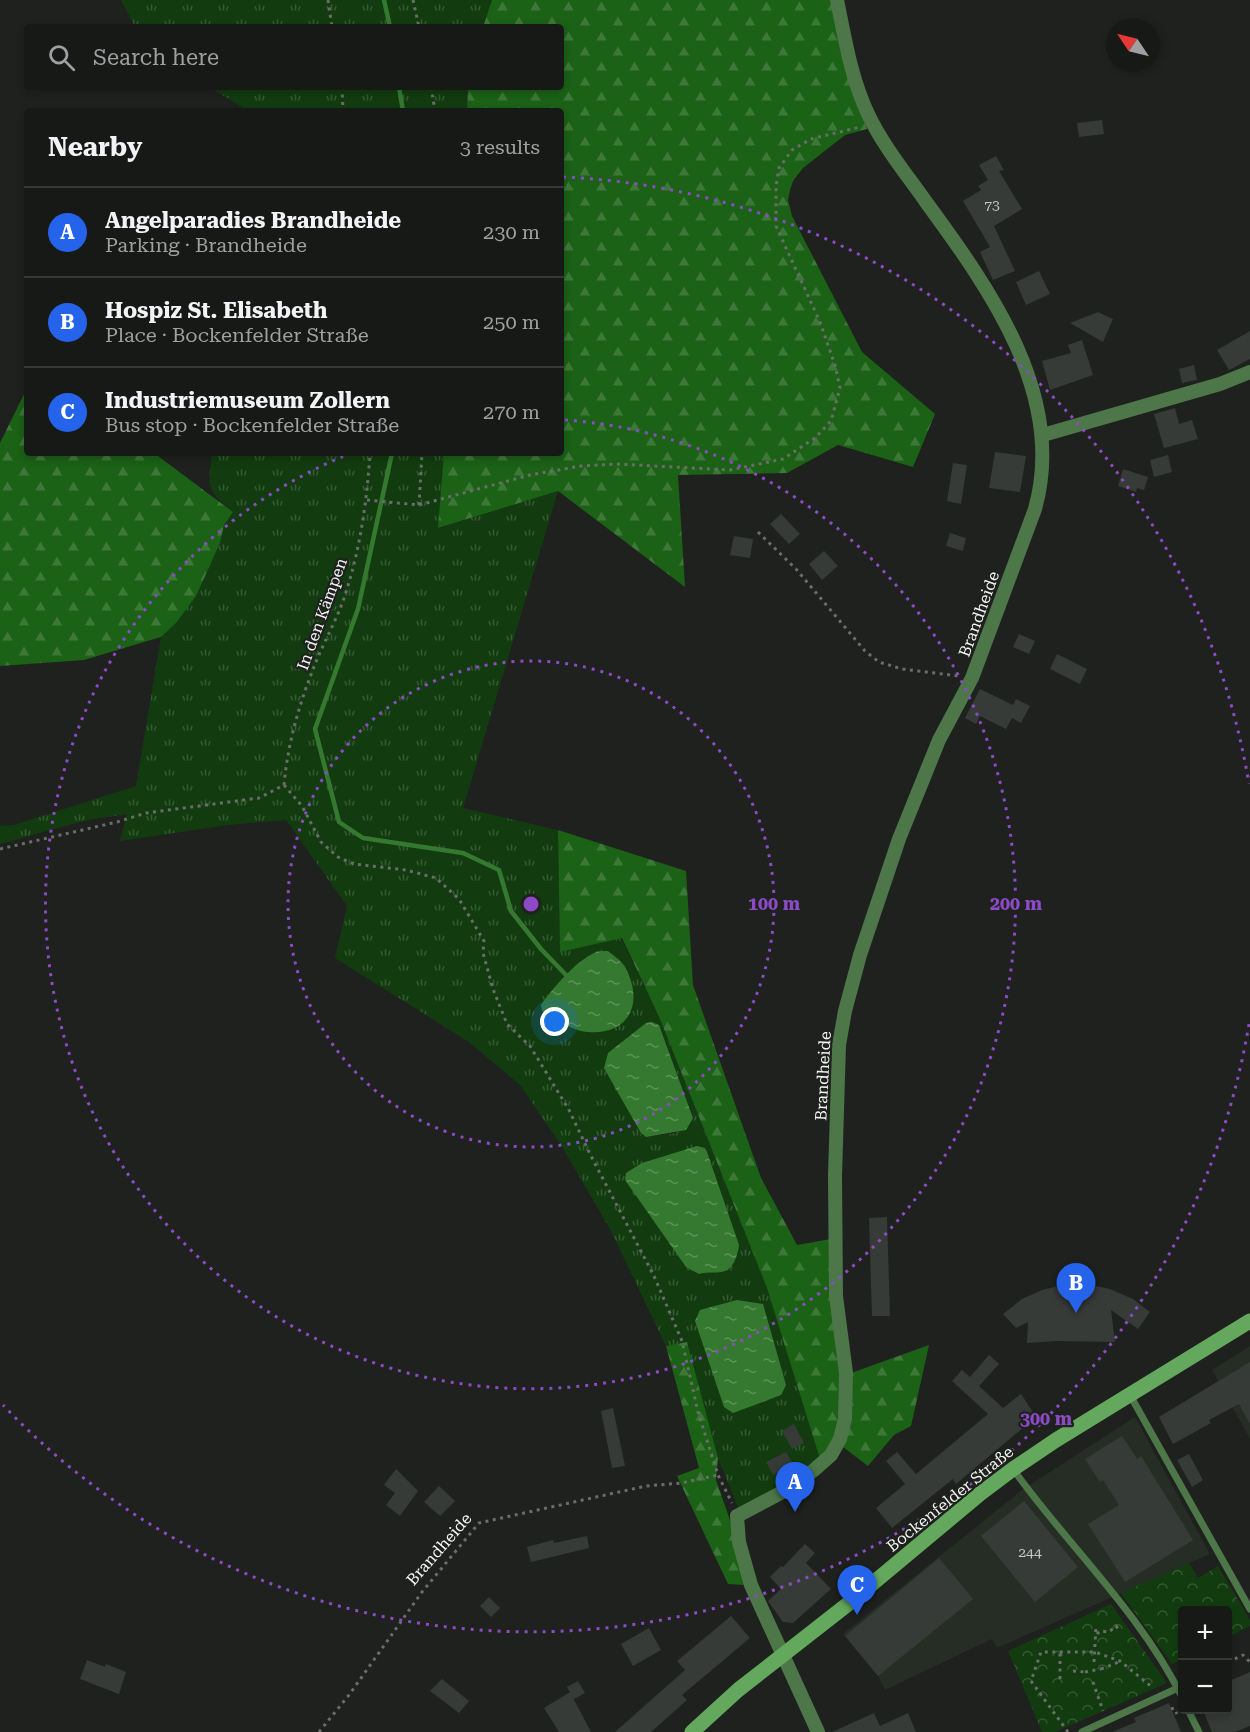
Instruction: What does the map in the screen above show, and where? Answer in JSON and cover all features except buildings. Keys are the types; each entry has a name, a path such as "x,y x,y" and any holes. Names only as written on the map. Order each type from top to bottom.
{"main road":[{"name":"Bockenfelder Straße","path":"692,1732 738,1690 1013,1469 1250,1322"}],"street":[{"name":"Brandheide","path":"737,1516 790,1488 831,1455 840,1439 846,1419 846,1373 836,1296 835,1176 839,1045 845,1011 860,955 899,839 939,741 972,678 1037,501 1042,475 1042,435 1029,380 1000,313 973,267 867,114 849,63 837,0"},
{"path":"1042,435 1220,384 1250,372"},
{"path":"737,1516 739,1542 751,1585 818,1732"}],"lane":[{"path":"1130,1395 1250,1609"},
{"path":"1013,1469 1115,1596 1164,1662 1178,1688 1082,1732"},
{"path":"1190,1714 1199,1732"}],"path":[{"path":"328,0 332,24"},
{"path":"413,0 417,24"},
{"path":"342,90 343,108"},
{"path":"432,90 434,108"},
{"path":"367,500 419,505 530,475 581,466 617,464 730,470 783,459 815,438 831,421 840,388 836,365 820,322 776,226 778,168 792,150 811,140 873,124"},
{"name":"In den Kämpen","path":"284,785 294,724 318,657 333,627 347,590 367,500 370,456"},
{"path":"419,505 422,456"},
{"path":"758,532 796,569 865,651 879,662 902,669 972,678"},
{"path":"0,849 146,813 259,798 284,785 302,806 321,842 338,857 354,864 406,870 436,878 459,899 484,941 483,953 493,989 507,1024 530,1046 569,1110 654,1276 682,1341 698,1412 718,1475 737,1516"},
{"name":"Brandheide","path":"319,1732 349,1695 422,1593 479,1523 646,1486 681,1483 718,1475"},
{"path":"1094,1662 1096,1626"},
{"path":"1096,1635 1100,1631 1109,1632 1116,1626 1119,1630"},
{"path":"1068,1732 1030,1682 1041,1652 1095,1652 1120,1661 1141,1680 1164,1695"},
{"path":"1060,1652 1060,1679"},
{"path":"1232,1660 1243,1655 1250,1662"},
{"path":"1073,1671 1101,1670 1120,1661"},
{"path":"1093,1682 1105,1719"}],"shaded area":[{"path":"1250,1346 1250,1439 1212,1370"},
{"path":"1135,1417 1210,1554 997,1648 992,1639 885,1690 878,1676 843,1634 1022,1490"}],"green space":[{"path":"121,0 492,0 484,24 133,24"},
{"path":"492,0 831,0 845,64 867,129 845,135 803,168 793,181 788,200 792,216 862,352 935,414 913,467 838,445 787,473 678,475 685,587 558,491 438,528 444,456 564,456 564,108 467,108 468,90 564,90 564,24 484,24"},
{"path":"214,90 468,90 467,108 244,108"},
{"path":"24,394 24,456 158,456 233,512 224,525 220,543 196,596 176,623 161,637 84,660 0,666 0,443"},
{"path":"212,456 444,456 439,528 558,491 463,808 558,830 560,951 621,938 660,1019 767,1288 820,1459 790,1483 739,1510 718,1458 687,1343 666,1346 610,1229 561,1145 520,1085 469,1042 335,958 347,906 286,820 228,825 120,841 127,814 87,820 0,844 0,826 14,825 136,786 161,637 176,623 220,543 224,525 233,512 213,493 210,481","holes":["652,1022 659,1025 693,1118 676,1133 646,1137 641,1134 638,1127","632,1168 722,1272 708,1271 699,1274"]},
{"path":"558,830 686,871 693,985 761,1178 797,1245 831,1239 845,1388 835,1439 820,1459 767,1288 660,1019 622,938 560,952"},
{"path":"687,1342 718,1458 716,1480 732,1526 745,1585 728,1584 677,1476 699,1468 666,1346"},
{"path":"929,1345 911,1426 894,1435 868,1466 843,1447 851,1424 851,1373"},
{"path":"1189,1563 1198,1578 1218,1566 1250,1620 1250,1626 1232,1635 1232,1606 1178,1606 1178,1661 1172,1664 1121,1593"},
{"path":"1111,1604 1167,1683 1055,1732 1042,1732 1008,1651"}],"water":[{"path":"608,951 624,965 631,980 633,1003 624,1022 615,1028 588,1032 570,1027 542,1011 541,1005 572,969 594,953"},
{"path":"652,1022 659,1025 693,1118 686,1130 646,1137 641,1133 604,1068 608,1053 646,1023"},
{"path":"697,1146 705,1148 707,1152 739,1245 733,1264 722,1272 699,1274 686,1267 625,1180 626,1173 642,1163"},
{"path":"737,1300 763,1304 786,1385 781,1395 733,1413 724,1407 695,1321 700,1310"}],"waterway":[{"path":"384,0 389,24"},
{"path":"400,90 402,108"},
{"path":"391,456 358,609 315,729 339,822 363,838 463,853 499,870 511,911 541,949 567,976"}],"place":[{"name":"Hospiz St. Elisabeth","path":"1076,1313"},
{"name":"Angelparadies Brandheide","path":"795,1512"},
{"name":"Industriemuseum Zollern","path":"857,1615"}]}
